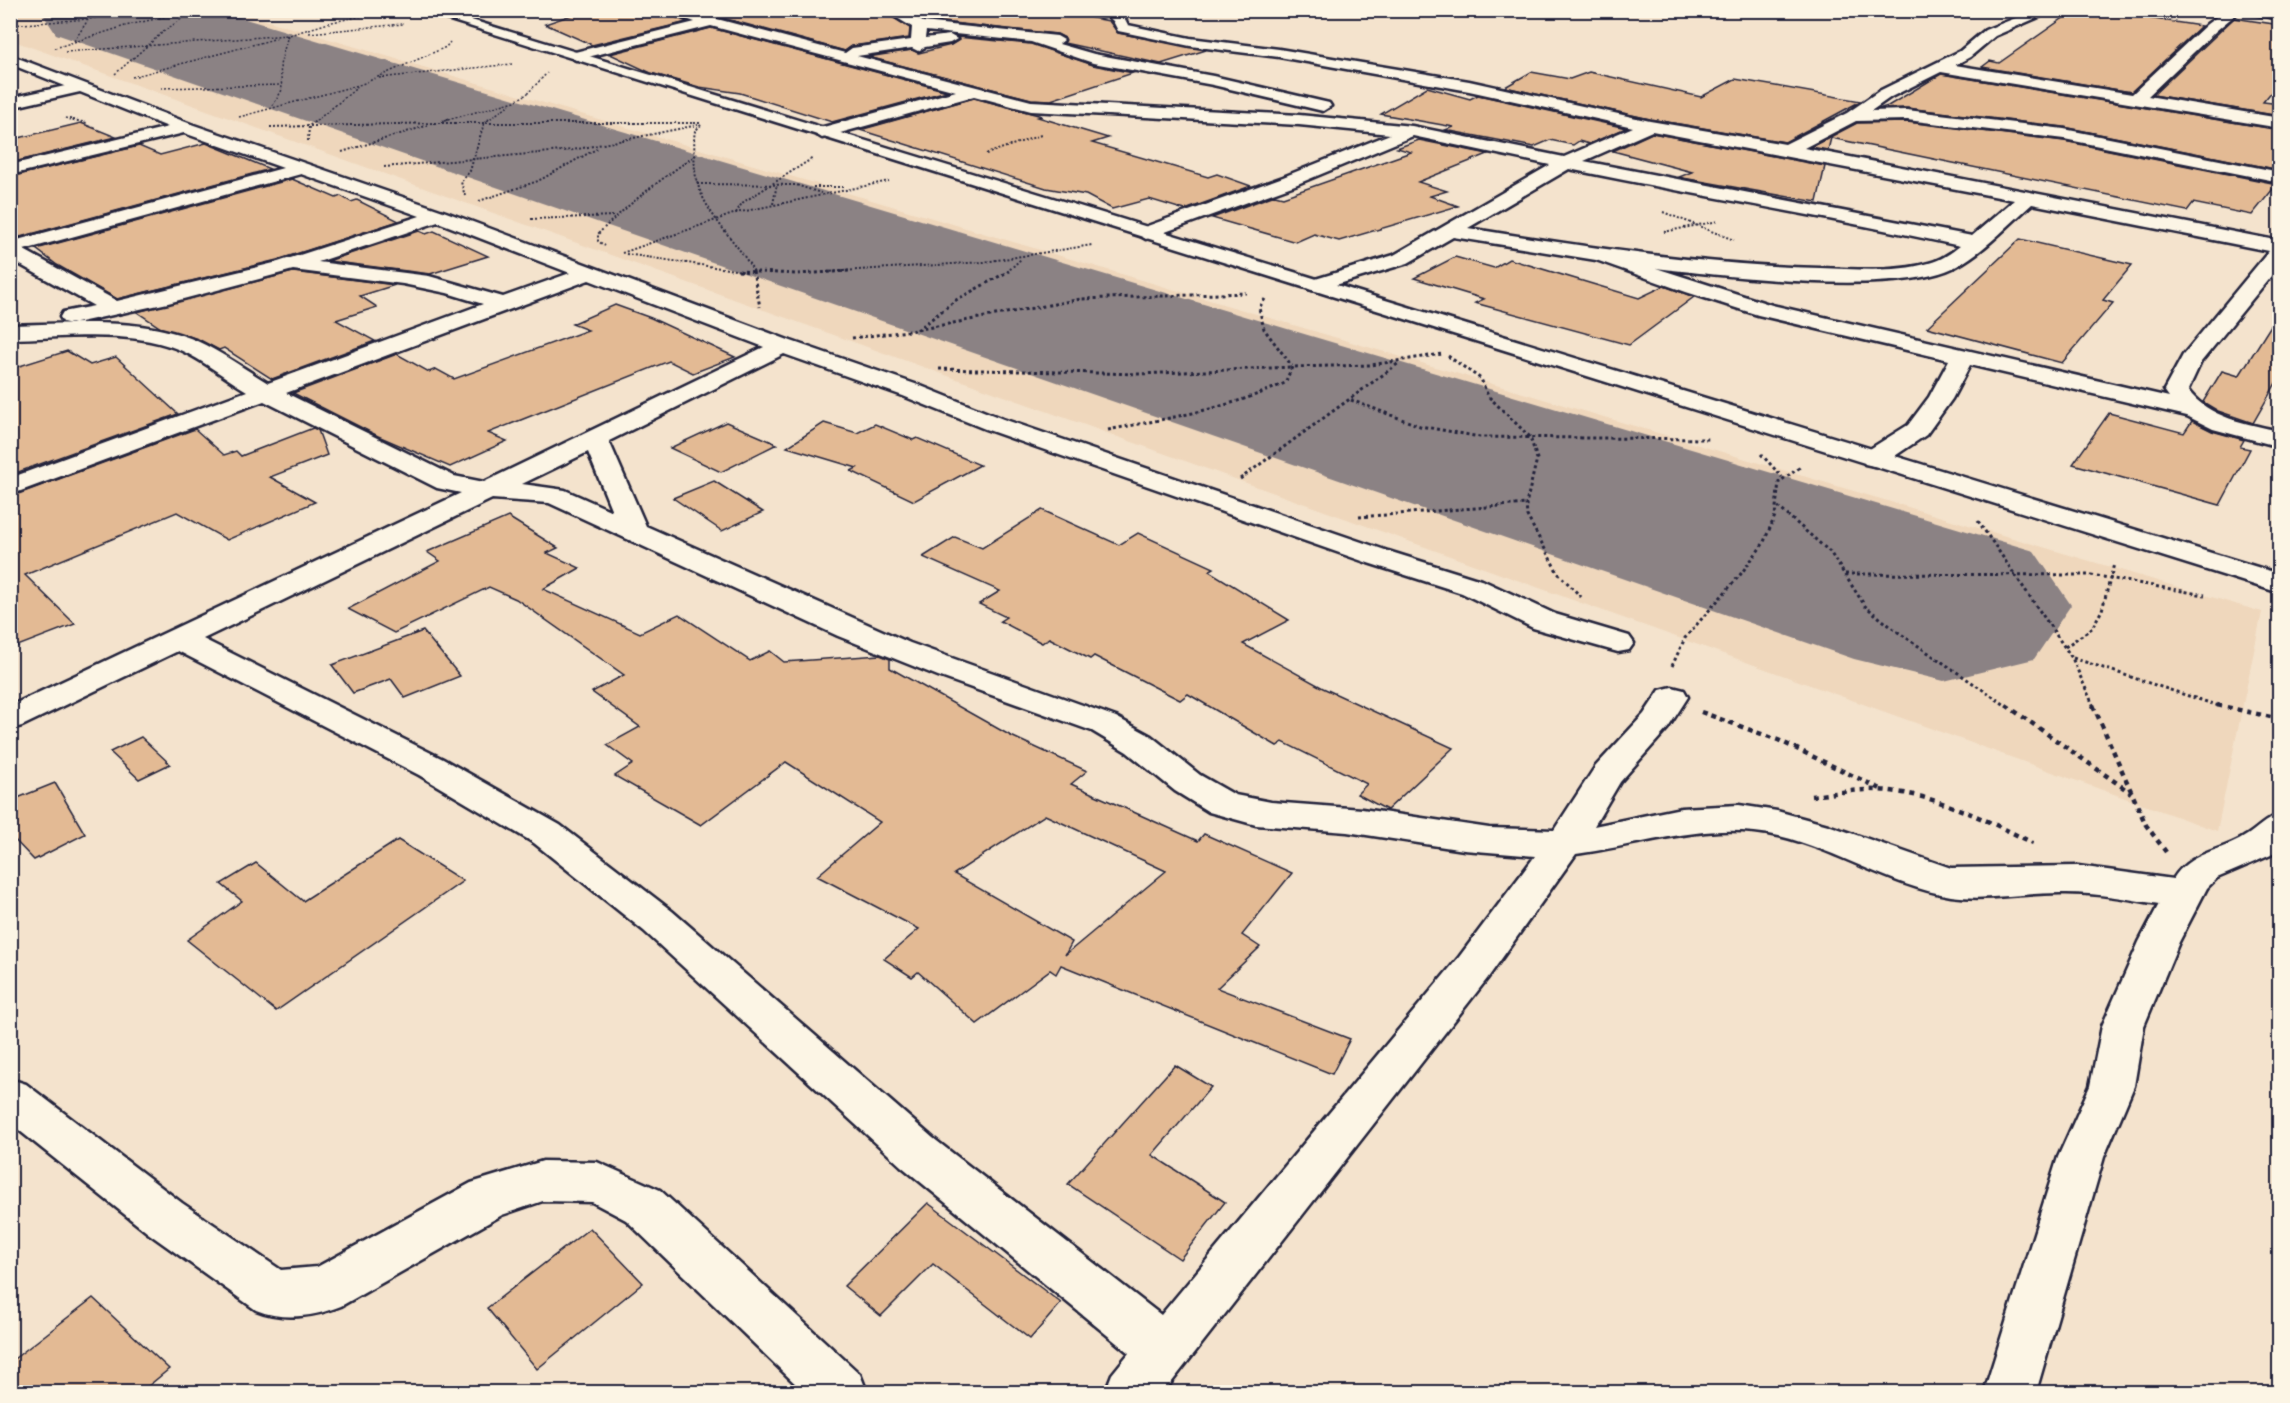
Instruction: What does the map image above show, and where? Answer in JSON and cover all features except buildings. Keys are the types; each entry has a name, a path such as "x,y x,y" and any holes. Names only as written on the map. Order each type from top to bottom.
{"street":[{"path":"424,10 571,59 822,133 2280,584"},
{"path":"666,10 921,75 974,91 1048,108 1280,119 1412,131 1691,189 1893,225 1975,243"},
{"path":"890,10 910,19 918,35 921,81 929,92 928,97 906,111"},
{"path":"1107,10 1119,19 1122,28"},
{"path":"1787,150 1853,116 1885,94 1965,54 1990,33 2049,10"},
{"path":"2136,99 2212,27 2235,10"},
{"path":"2253,10 2280,15"},
{"path":"571,59 708,22"},
{"path":"1106,36 1122,28 1170,39 1278,52 1469,86 1650,126 2029,197 2280,249 2225,320 2194,352 2180,374 2176,390 2181,400 2196,411"},
{"path":"837,54 918,35 1077,40"},
{"path":"918,35 1030,38 1056,48 1229,83 1365,115 1412,131"},
{"path":"10,59 78,88 293,167 449,212 588,273 783,346 912,391 968,415 1473,587 1544,621 1618,643"},
{"path":"1940,67 2280,123"},
{"path":"10,103 78,88"},
{"path":"10,89 48,95"},
{"path":"822,133 974,91"},
{"path":"1853,116 1907,115 2005,125 2123,144 2280,177"},
{"path":"1316,285 1401,259 1568,162 1650,126"},
{"path":"10,170 185,128"},
{"path":"1146,233 1289,181 1412,131"},
{"path":"10,250 293,167"},
{"path":"1451,231 1604,257 1795,274 1865,275 1939,267 1950,263 2029,197"},
{"path":"10,330 114,308 285,266 449,212"},
{"path":"10,250 114,308"},
{"path":"1604,257 1766,310 2196,411 2216,420 2280,439"},
{"path":"285,266 363,272 455,288 502,304"},
{"path":"10,487 588,273"},
{"path":"10,330 105,330 168,338 199,351 265,392 446,482 487,491 514,491 555,496 794,604 948,669 1041,699 1110,726 1152,754 1204,794 1240,810 1360,820 1459,839 1516,843 1565,842 1604,837 1669,821 1723,817 1779,823 1856,848 1923,875 1952,882 2067,879 2187,887"},
{"path":"10,719 487,491 783,346"},
{"path":"1874,458 1902,442 1923,423 1962,357"},
{"path":"596,438 634,530"},
{"path":"179,639 431,767 547,834 658,921 917,1152 1165,1350"},
{"path":"1131,1392 1473,968 1565,842 1607,775 1656,721 1671,697"},
{"path":"2010,1392 2081,1157 2112,1086 2123,1026 2187,887 2204,869 2258,846 2280,827"},
{"path":"10,1097 165,1218 274,1294 323,1290 488,1198 543,1181 597,1182 643,1205 842,1392"}],"path":[{"path":"10,25 88,19 143,10"},
{"path":"193,10 73,42 52,51 288,35 447,18"},
{"path":"109,81 193,10"},
{"path":"296,34 332,22 393,10"},
{"path":"73,42 88,19"},
{"path":"185,128 221,123 272,107 362,84 446,46 463,34 480,28"},
{"path":"78,88 288,35"},
{"path":"272,107 282,90 281,54 288,35"},
{"path":"375,78 571,59"},
{"path":"449,212 466,194 461,182 470,171 484,123 513,101 531,91 541,76 571,59"},
{"path":"293,167 311,153 307,135 309,126 362,84"},
{"path":"156,87 195,89 282,85"},
{"path":"293,167 369,142 513,101"},
{"path":"264,127 436,123 705,123"},
{"path":"382,167 474,157 533,155 602,146 705,123"},
{"path":"705,123 695,131 697,184 715,220 744,254 754,273 760,316 745,331"},
{"path":"621,253 736,213 938,169 1044,134"},
{"path":"736,213 742,203 776,184 789,172 846,141"},
{"path":"449,212 538,181 602,146"},
{"path":"607,248 598,241 598,234 615,216 696,155"},
{"path":"697,184 858,187"},
{"path":"773,204 776,184"},
{"path":"809,187 821,194"},
{"path":"1662,212 1737,242"},
{"path":"527,219 615,216"},
{"path":"614,250 621,253 754,273 867,270 1022,258 1146,233"},
{"path":"916,330 956,300 1014,267 1022,258"},
{"path":"1292,367 1264,329 1259,308 1271,292 1316,285"},
{"path":"783,346 916,330 1081,299 1249,293"},
{"path":"935,369 1140,374 1359,366 1446,353 1490,339"},
{"path":"1446,353 1455,363 1485,382 1488,396 1530,437 1537,459 1526,504 1534,530 1558,573 1578,595 1608,615 1615,624 1618,643"},
{"path":"1215,501 1217,493 1266,462 1351,400 1392,366 1405,360"},
{"path":"1046,442 1081,431 1129,428 1261,394 1286,383 1292,367"},
{"path":"1351,400 1420,426 1480,437 1738,439 1754,437 1771,428"},
{"path":"1738,439 1762,455 1782,477"},
{"path":"1819,442 1808,461 1782,477 1776,489 1778,507 1769,532 1750,563 1687,636 1675,656 1671,672 1671,697 1705,714 1778,740 1883,790"},
{"path":"1962,486 1970,509 2072,658 2146,825 2187,887"},
{"path":"1349,517 1526,504"},
{"path":"1778,507 1830,552 1865,606 1895,630 1977,684 2072,754 2131,793"},
{"path":"2065,647 2092,628 2102,610 2112,577 2120,534"},
{"path":"1844,574 2112,577 2216,597"},
{"path":"2072,658 2201,700 2280,719"},
{"path":"1802,797 1883,790 1914,795 1961,811 2042,848"}],"shaded area":[{"path":"10,11 234,11 2262,612 2217,831 11,40"}],"runway":[{"path":"95,10 1944,605"}]}
